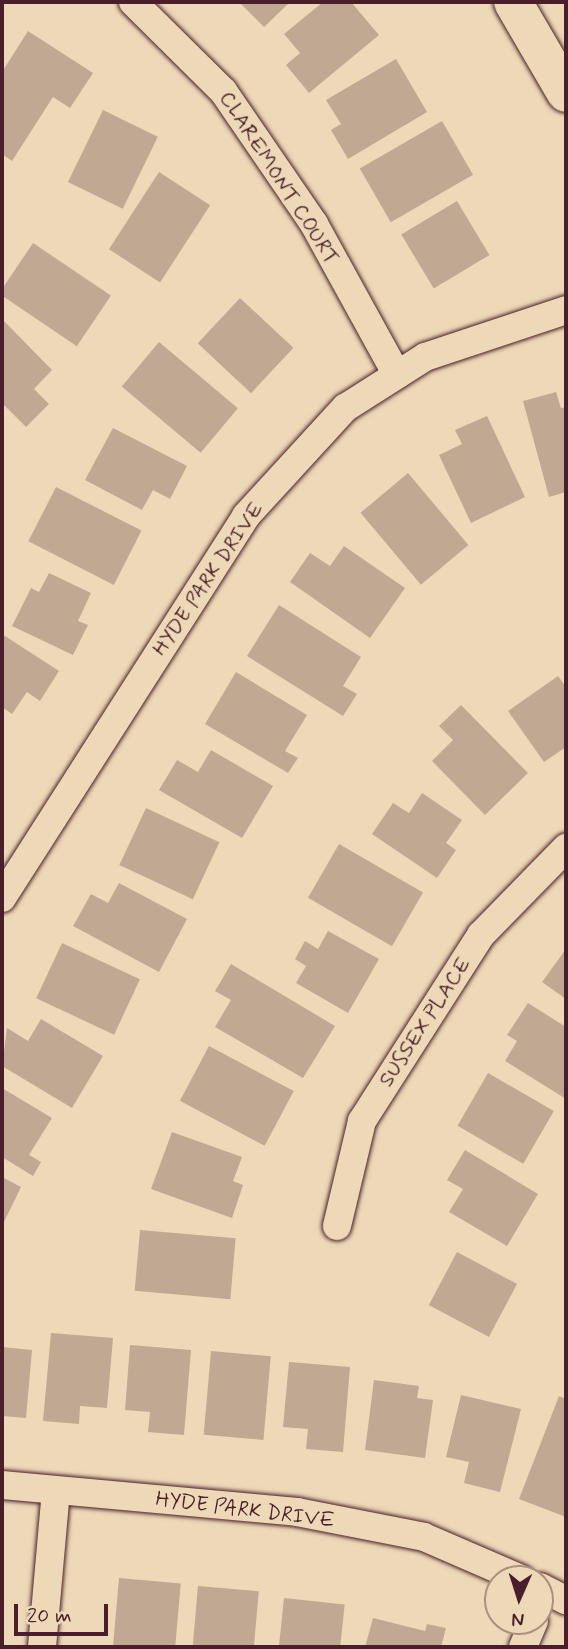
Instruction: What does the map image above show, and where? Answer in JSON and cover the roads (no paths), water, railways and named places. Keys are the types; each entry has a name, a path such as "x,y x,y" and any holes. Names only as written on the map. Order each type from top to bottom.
{"street":[{"name":"CLAREMONT COURT","path":"133,2 223,90 314,224 397,375"},
{"path":"513,2 566,93"},
{"name":"HYDE PARK DRIVE","path":"2,898 246,516 345,408 425,357 566,310"},
{"name":"SUSSEX PLACE","path":"337,1226 362,1121 481,935 566,848"},
{"name":"HYDE PARK DRIVE","path":"2,1485 297,1512 424,1538 484,1565"},
{"path":"42,1647 56,1491"}]}
